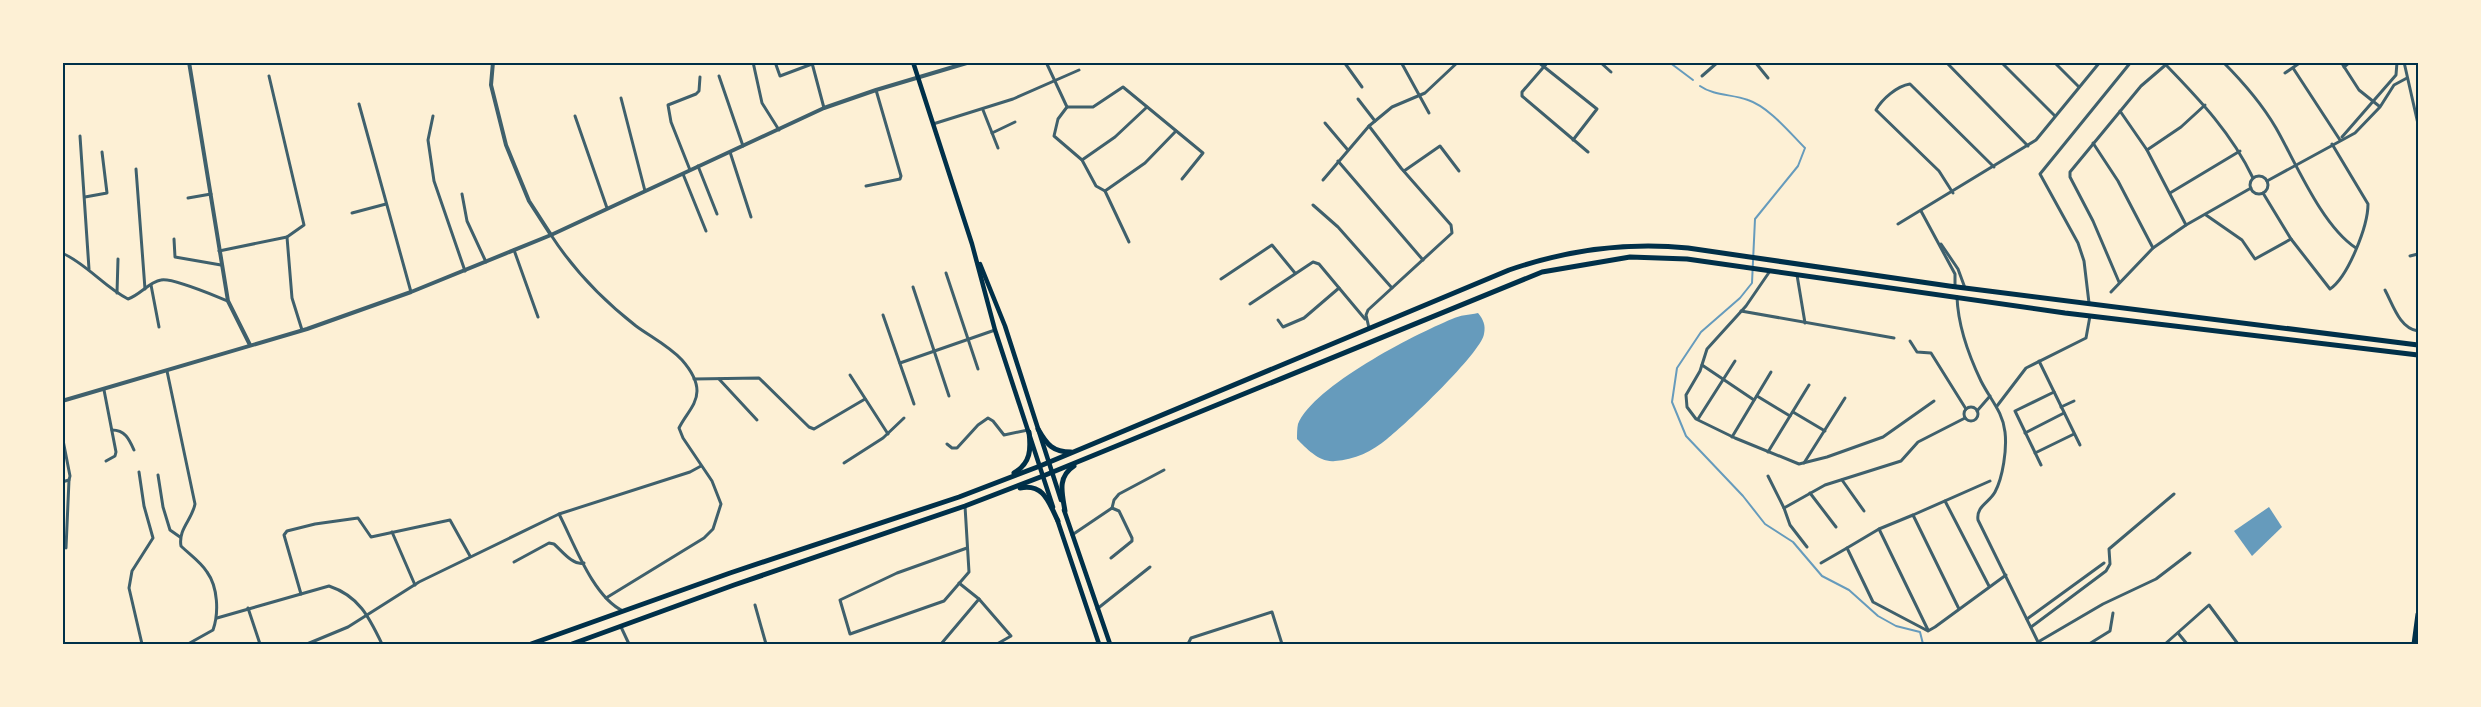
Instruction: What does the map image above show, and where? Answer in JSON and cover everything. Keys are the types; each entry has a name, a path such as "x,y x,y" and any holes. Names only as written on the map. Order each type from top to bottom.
{"highway":[{"path":"531,644 730,573 1001,481 1538,260 1601,248 1658,245 1734,254 1965,288 2418,345"},
{"path":"572,644 734,585 965,506 1052,473 1542,272 1630,257 1672,257 2064,313 2418,355"},
{"path":"2064,313 2066,301"},
{"path":"1038,429 1045,442 1054,450 1074,452"},
{"path":"1001,481 1018,471 1027,461 1030,446 1028,431"},
{"path":"1065,511 1062,487 1064,477 1069,470 1085,459"},
{"path":"1005,491 1027,487 1038,489 1047,498 1058,521"},
{"path":"730,573 734,585"},
{"path":"2414,644 2418,614"}],"main road":[{"path":"913,62 972,244 995,330 1099,644"},
{"path":"972,244 1005,326 1072,535 1110,644"}],"street":[{"path":"189,62 228,301 250,345"},
{"path":"493,62 491,85 506,145 529,201 550,235 566,259 635,325 682,360 694,379 697,390 694,405 679,428 683,438 712,481 721,504 712,529 704,538 606,598"},
{"path":"753,62 762,103 779,130"},
{"path":"775,62 780,76 812,63 824,108"},
{"path":"62,401 302,330 465,272 550,235 824,108 876,90 970,62"},
{"path":"1046,62 1053,81 1068,107"},
{"path":"1344,62 1362,87"},
{"path":"1401,62 1429,113"},
{"path":"1323,180 1347,149 1369,126 1392,107 1420,97 1458,62"},
{"path":"1538,62 1597,109 1573,140"},
{"path":"1548,62 1522,92 1522,96 1588,152"},
{"path":"1600,62 1611,72"},
{"path":"1702,76 1718,62"},
{"path":"1755,62 1768,78"},
{"path":"1946,62 2028,146"},
{"path":"2001,62 2056,116"},
{"path":"2054,62 2079,87"},
{"path":"1898,224 1952,193 2036,140 2100,62"},
{"path":"2089,304 2084,261 2078,243 2040,174 2131,62"},
{"path":"2223,62 2242,81 2275,127 2294,165 2329,220 2347,242 2356,248"},
{"path":"2285,73 2301,62"},
{"path":"2341,62 2359,90 2380,107"},
{"path":"2344,67 2350,62"},
{"path":"2396,75 2397,62"},
{"path":"2404,62 2418,124"},
{"path":"2120,282 2093,221 2070,177 2070,172 2142,86 2168,64 2205,105 2240,151 2254,178"},
{"path":"2293,68 2340,140"},
{"path":"933,124 983,110 1079,70"},
{"path":"2340,140 2374,102 2378,93 2396,75 2405,71"},
{"path":"219,251 287,237 304,225 269,76"},
{"path":"719,76 744,146"},
{"path":"690,170 670,122 668,105 696,94 699,91 700,77"},
{"path":"2267,181 2332,144 2355,134 2380,107 2394,86 2407,78"},
{"path":"1952,193 1939,171 1876,110 1880,102 1904,85 1910,84 1994,167"},
{"path":"1129,242 1105,191 1096,186 1082,160 1054,136 1058,118 1068,107 1093,107 1123,87 1203,153 1182,179"},
{"path":"866,186 900,179 902,176 876,90"},
{"path":"621,98 646,191"},
{"path":"1358,98 1375,121"},
{"path":"358,104 411,292"},
{"path":"2147,150 2182,127 2205,105"},
{"path":"1082,160 1115,137 1147,107"},
{"path":"983,110 998,148"},
{"path":"2120,111 2147,150 2186,225"},
{"path":"432,116 428,140 434,181 465,272"},
{"path":"575,116 607,208"},
{"path":"992,132 1015,122"},
{"path":"1325,123 1347,149"},
{"path":"1369,126 1404,171 1451,225 1452,233 1368,310 1366,315 1370,330"},
{"path":"1105,191 1145,163 1176,131"},
{"path":"80,136 89,270"},
{"path":"2093,143 2118,181 2153,248"},
{"path":"2263,193 2291,239 2330,288 2338,283 2356,248 2368,211 2368,204 2332,144"},
{"path":"1404,171 1440,146 1459,171"},
{"path":"2170,193 2240,151"},
{"path":"85,197 107,193 102,152"},
{"path":"730,152 751,218"},
{"path":"1338,161 1422,260"},
{"path":"698,166 717,214"},
{"path":"136,169 145,289"},
{"path":"683,174 706,231"},
{"path":"2262,176 2267,181 2267,190 2263,193 2255,192 2251,188 2250,183 2254,178 2262,176"},
{"path":"2111,292 2153,248 2186,225 2251,188"},
{"path":"188,198 211,194"},
{"path":"462,194 467,221 486,263"},
{"path":"352,213 386,204"},
{"path":"1313,205 1338,226 1392,288"},
{"path":"1920,212 1958,269 1965,288"},
{"path":"2206,214 2242,240 2255,259 2291,239"},
{"path":"287,237 292,298 302,330"},
{"path":"174,239 175,257 221,265"},
{"path":"1938,240 1955,274 1955,286"},
{"path":"1221,279 1272,245 1295,273"},
{"path":"514,250 538,317"},
{"path":"62,253 89,270 117,294 128,298 161,280 168,279 228,301"},
{"path":"2410,256 2418,254"},
{"path":"117,294 118,259"},
{"path":"1250,304 1310,262 1316,262 1367,321"},
{"path":"1771,271 1742,311 1712,343 1685,401 1687,407 1698,420 1768,452 1804,464 1883,437 1934,401"},
{"path":"946,273 978,369"},
{"path":"1797,275 1805,323"},
{"path":"151,285 159,327"},
{"path":"913,287 949,396"},
{"path":"1278,320 1283,327 1304,318 1339,288"},
{"path":"2384,290 2404,324 2410,330 2418,331"},
{"path":"1957,298 1960,324 1973,360 1990,396 1997,406 2005,430 2002,467 1996,490 1977,514 1978,520 2039,643 2103,604 2156,579 2190,553"},
{"path":"1742,311 1894,338"},
{"path":"883,315 914,404"},
{"path":"1997,406 2026,368 2086,338 2090,316"},
{"path":"900,363 995,330"},
{"path":"1910,341 1917,352 1931,353 1966,409 1966,418"},
{"path":"1698,420 1735,360"},
{"path":"2039,360 2080,446"},
{"path":"1702,365 1754,400"},
{"path":"167,371 194,504 193,513 180,537 181,546 208,572 215,593 217,618 213,630 188,644"},
{"path":"1732,437 1771,372"},
{"path":"850,375 888,434"},
{"path":"719,378 757,420"},
{"path":"694,379 761,379 809,427 814,429 865,398"},
{"path":"1768,452 1809,385"},
{"path":"104,390 116,452 114,456 106,461"},
{"path":"2041,465 2015,410 2054,392"},
{"path":"1757,396 1825,431"},
{"path":"1784,508 1810,493 1842,480 1900,461 1918,442 1966,418 1974,420 1977,417 1977,411 1990,396"},
{"path":"1804,464 1846,398"},
{"path":"2061,407 2074,401"},
{"path":"1966,409 1972,407 1977,411"},
{"path":"2025,433 2064,414"},
{"path":"844,463 888,434 904,418"},
{"path":"947,444 954,449 959,446 986,419 993,420 1004,435 1028,431"},
{"path":"112,430 120,430 128,437 134,450"},
{"path":"2035,454 2074,434"},
{"path":"62,435 69,480 66,548"},
{"path":"307,644 348,627 415,585 470,556 559,514 690,472 701,466"},
{"path":"1072,535 1112,508 1114,500 1119,494 1164,470"},
{"path":"139,472 144,506 153,538 132,572 129,588 142,644"},
{"path":"158,474 163,507 170,530 180,537"},
{"path":"1768,476 1790,525 1807,546"},
{"path":"62,482 69,480"},
{"path":"1842,480 1864,511"},
{"path":"1821,563 1879,529 1990,481"},
{"path":"1810,493 1836,527"},
{"path":"2031,627 2106,571 2110,564 2109,549 2174,494"},
{"path":"1945,501 1990,586"},
{"path":"965,506 969,572 944,601 850,634 840,600 897,574 967,548"},
{"path":"1111,558 1132,541 1119,511 1112,508"},
{"path":"559,514 598,589 612,606 623,611"},
{"path":"1913,515 1959,609"},
{"path":"301,594 284,535 287,531 315,524 358,518 371,536 450,520 470,556"},
{"path":"1879,529 1928,630"},
{"path":"392,532 415,585"},
{"path":"514,562 549,543 554,544 574,562 584,563"},
{"path":"1847,548 1873,602 1928,630"},
{"path":"2027,619 2104,563"},
{"path":"1097,609 1150,568"},
{"path":"1928,630 2006,575"},
{"path":"959,584 979,599 1011,636 997,644"},
{"path":"217,618 329,586 342,591 368,614 382,644"},
{"path":"942,644 979,599"},
{"path":"755,605 766,644"},
{"path":"2164,644 2209,605 2238,644"},
{"path":"248,608 260,644"},
{"path":"1188,644 1191,638 1272,612 1282,644"},
{"path":"2089,644 2110,632 2113,613"},
{"path":"621,627 629,644"},
{"path":"2178,632 2187,644"}],"water":[{"path":"1478,313 1484,322 1485,328 1480,343 1457,372 1425,405 1382,443 1356,457 1329,461 1319,458 1297,439 1298,424 1308,409 1343,378 1390,349 1414,337 1458,317"},
{"path":"2269,507 2282,527 2252,556 2234,531"}],"waterway":[{"path":"1669,62 1693,80"},
{"path":"1700,86 1711,92 1742,98 1756,103 1779,121 1805,148 1798,166 1755,219 1752,283 1740,298 1701,332 1677,368 1672,402 1686,436 1743,496 1765,524 1793,542 1822,576 1849,590 1878,616 1896,626 1920,632 1923,644"}]}
